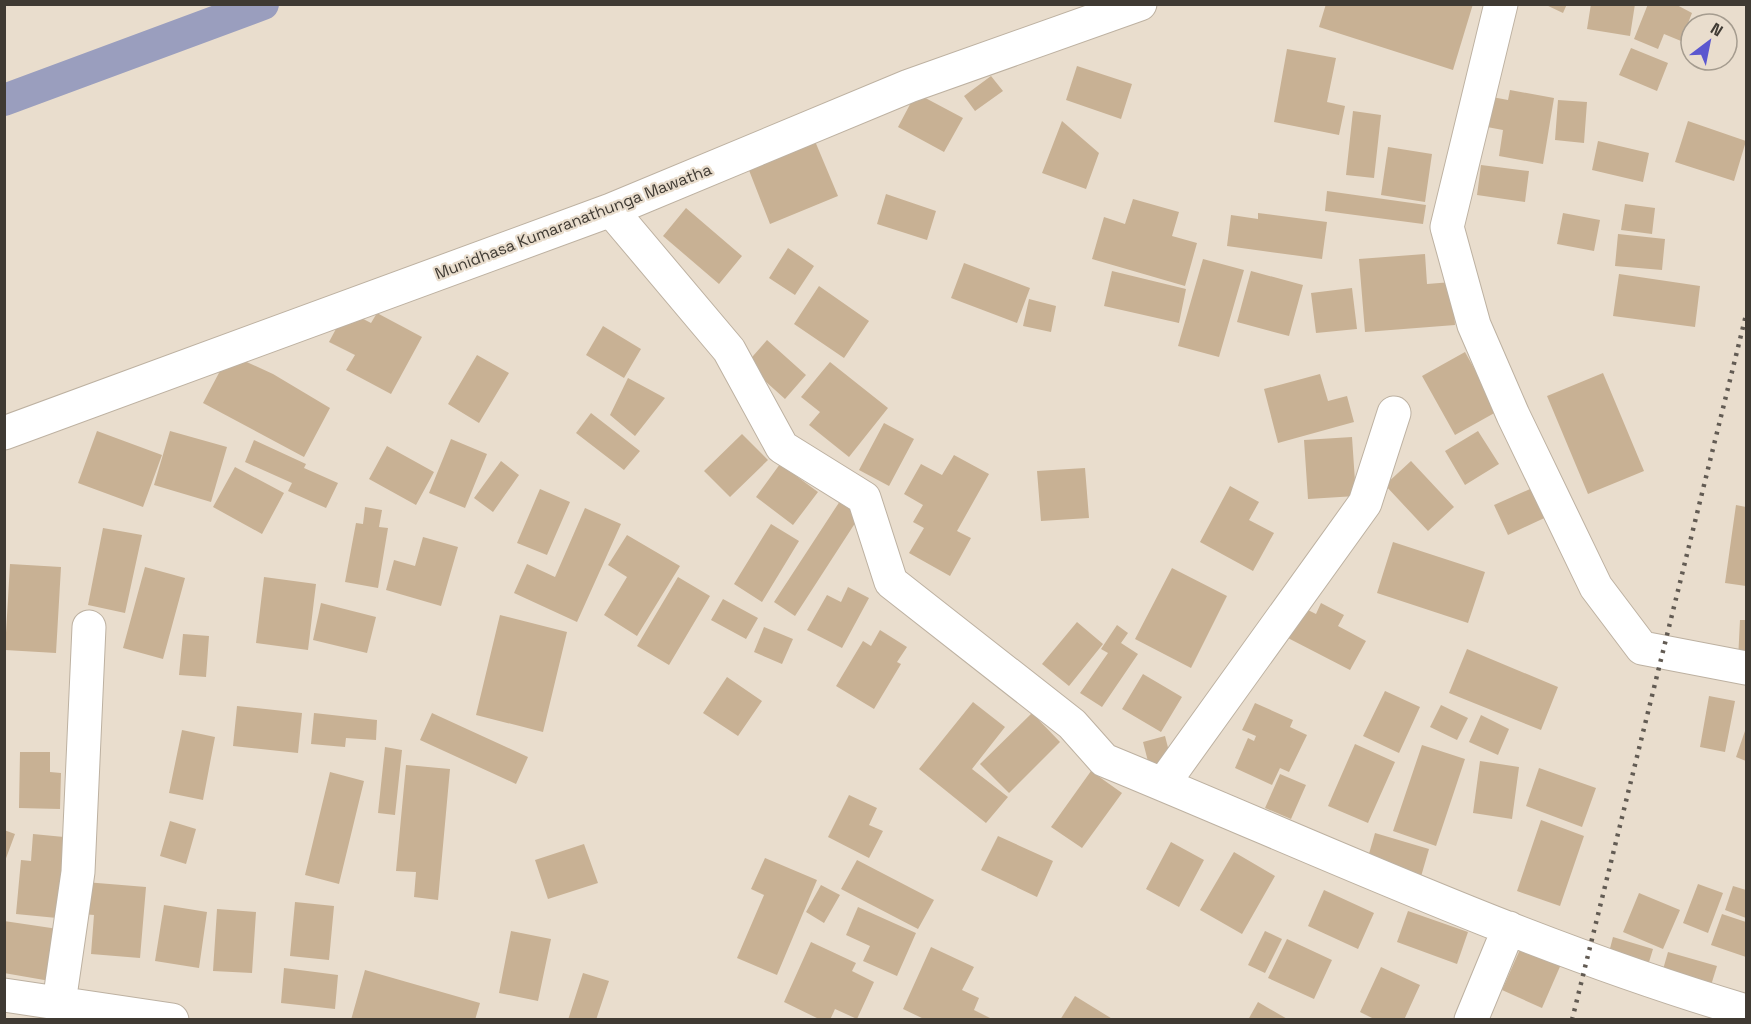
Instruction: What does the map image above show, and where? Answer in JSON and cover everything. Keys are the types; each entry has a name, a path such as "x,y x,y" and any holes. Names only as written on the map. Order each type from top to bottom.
{"street":[{"name":"Munidhasa Kumaranathunga Mawatha","path":"4,433 611,210 909,86 1140,4"},
{"path":"1501,4 1448,228 1474,325 1513,415 1596,587 1642,648 1746,668"},
{"path":"611,210 729,350 782,447 864,498 891,582 1072,724 1104,760 1706,1010 1746,1011"},
{"path":"1163,784 1365,504 1394,413"},
{"path":"59,1003 78,872 89,627"},
{"path":"1471,1020 1509,928"},
{"path":"4,995 172,1020"}],"building":[{"path":"1326,4 1473,4 1453,70 1319,27"},
{"path":"1544,4 1567,4 1563,13"},
{"path":"1591,4 1635,4 1630,36 1587,29"},
{"path":"1648,4 1675,4 1690,12 1679,12 1679,40 1664,34 1658,49 1634,39"},
{"path":"1631,48 1668,63 1657,91 1619,75"},
{"path":"1287,49 1336,58 1327,102 1345,106 1339,135 1274,122"},
{"path":"1077,66 1132,84 1121,119 1066,100"},
{"path":"991,76 1003,91 975,111 964,96"},
{"path":"1510,90 1554,98 1543,164 1499,156 1503,130 1487,127 1492,97 1508,100"},
{"path":"916,93 963,118 944,152 898,127"},
{"path":"1558,100 1587,102 1584,143 1555,140"},
{"path":"1353,111 1381,115 1374,178 1346,175"},
{"path":"1062,121 1099,153 1086,189 1042,173"},
{"path":"1688,121 1746,141 1734,181 1675,162"},
{"path":"812,134 838,196 770,224 745,160"},
{"path":"1598,141 1649,153 1643,182 1592,170"},
{"path":"1388,147 1432,154 1425,202 1381,195"},
{"path":"1481,165 1529,171 1525,202 1477,195"},
{"path":"1327,191 1426,205 1423,224 1325,211"},
{"path":"886,194 936,211 927,240 877,224"},
{"path":"1133,199 1179,212 1172,236 1197,243 1185,286 1092,259 1104,217 1125,224"},
{"path":"1625,204 1655,208 1652,234 1621,230"},
{"path":"686,208 742,256 719,284 663,236"},
{"path":"1258,213 1327,222 1322,259 1227,246 1231,215 1258,219"},
{"path":"1563,213 1600,220 1594,251 1557,244"},
{"path":"1618,234 1665,239 1662,270 1615,266"},
{"path":"788,248 814,266 795,295 769,278"},
{"path":"1425,254 1427,284 1452,282 1455,325 1365,332 1359,259"},
{"path":"1203,259 1244,270 1219,357 1178,346"},
{"path":"964,263 1030,288 1017,323 951,298"},
{"path":"1112,271 1186,289 1179,323 1104,306"},
{"path":"1251,271 1303,285 1289,336 1237,322"},
{"path":"1619,274 1700,286 1695,327 1613,316"},
{"path":"819,286 869,321 844,358 794,324"},
{"path":"1352,288 1357,329 1316,333 1311,293"},
{"path":"1029,299 1056,306 1051,332 1023,326"},
{"path":"346,310 371,323 377,313 422,337 391,394 346,370 355,355 329,342"},
{"path":"603,326 641,349 624,378 586,355"},
{"path":"767,340 806,375 785,399 746,364"},
{"path":"1465,352 1498,411 1455,435 1422,376"},
{"path":"229,354 273,374 330,408 304,457 203,403"},
{"path":"477,355 509,373 479,423 448,404"},
{"path":"830,362 888,408 849,457 809,425 820,412 801,397"},
{"path":"1603,373 1644,471 1588,494 1547,396"},
{"path":"1320,374 1328,401 1347,396 1354,422 1278,443 1264,389"},
{"path":"628,378 665,398 635,436 610,415"},
{"path":"591,413 640,451 624,470 576,433"},
{"path":"884,423 914,439 889,486 859,470"},
{"path":"97,431 162,455 143,507 78,483"},
{"path":"170,431 227,447 211,502 154,485"},
{"path":"1478,431 1499,464 1465,485 1445,451"},
{"path":"742,434 768,460 730,497 704,471"},
{"path":"1352,437 1356,496 1308,499 1304,440"},
{"path":"451,439 487,454 465,508 429,493"},
{"path":"254,440 306,464 304,468 338,483 326,508 288,491 292,483 245,462"},
{"path":"387,446 434,472 416,505 369,479"},
{"path":"954,455 989,474 957,531 971,538 950,576 909,553 924,528 913,522 923,505 904,494 921,464 942,475"},
{"path":"501,461 519,475 493,512 474,498"},
{"path":"1411,461 1454,507 1428,531 1385,485"},
{"path":"780,464 818,492 793,525 756,497"},
{"path":"235,467 284,493 262,534 213,507"},
{"path":"1085,468 1089,518 1041,521 1037,471"},
{"path":"1539,485 1553,514 1508,535 1494,505"},
{"path":"1230,486 1259,502 1249,520 1274,533 1253,571 1200,542"},
{"path":"540,489 570,502 547,555 517,543"},
{"path":"840,501 861,514 795,616 774,602"},
{"path":"1736,505 1746,507 1746,586 1725,583"},
{"path":"365,507 382,510 379,527 388,528 378,588 345,582 356,523 363,524"},
{"path":"585,508 621,524 577,622 514,593 527,564 555,577"},
{"path":"771,524 799,541 762,602 734,584"},
{"path":"103,528 142,535 125,613 88,605"},
{"path":"627,535 680,566 637,636 604,615 627,577 608,565"},
{"path":"423,537 458,547 441,606 386,590 394,560 415,566"},
{"path":"1393,542 1485,572 1468,623 1377,593"},
{"path":"10,564 61,567 56,653 5,650"},
{"path":"145,567 185,578 163,659 123,648"},
{"path":"1172,568 1227,596 1191,668 1135,639"},
{"path":"264,577 316,584 308,650 256,643"},
{"path":"678,577 710,596 669,665 637,646"},
{"path":"848,587 869,598 842,648 807,630 827,595 841,602"},
{"path":"723,599 758,618 746,639 711,620"},
{"path":"321,603 376,617 367,653 313,640"},
{"path":"1321,603 1344,615 1338,626 1366,641 1350,670 1286,637 1302,607 1316,614"},
{"path":"500,615 567,632 543,732 476,715"},
{"path":"1740,620 1746,620 1746,660 1738,660"},
{"path":"1077,622 1103,644 1069,686 1042,664"},
{"path":"1117,625 1128,633 1121,643 1138,654 1102,707 1080,693 1108,653 1101,649"},
{"path":"764,627 793,639 782,664 754,652"},
{"path":"880,630 907,647 897,662 901,664 874,709 836,686 863,641 871,646"},
{"path":"183,634 209,636 206,677 179,675"},
{"path":"1467,649 1558,687 1541,730 1449,693"},
{"path":"1143,674 1182,697 1161,732 1122,709"},
{"path":"727,677 762,701 738,736 703,713"},
{"path":"1385,691 1420,707 1399,753 1363,736"},
{"path":"1709,696 1735,701 1725,752 1700,747"},
{"path":"973,702 1005,727 972,769 1008,797 986,823 919,769"},
{"path":"1255,703 1293,720 1290,727 1307,735 1289,772 1280,768 1272,785 1235,768 1248,738 1254,741 1256,736 1242,730"},
{"path":"1441,705 1468,718 1457,740 1430,727"},
{"path":"237,706 302,713 298,753 233,746"},
{"path":"314,713 377,720 376,740 346,738 345,747 311,744"},
{"path":"432,713 528,757 516,784 420,740"},
{"path":"1032,713 1060,742 1009,793 980,764"},
{"path":"1481,715 1509,729 1498,755 1469,742"},
{"path":"1746,728 1746,761 1736,757"},
{"path":"182,730 215,737 203,800 169,793"},
{"path":"1165,736 1173,767 1151,773 1143,742"},
{"path":"1355,744 1395,762 1368,823 1328,806"},
{"path":"1422,745 1465,759 1436,846 1393,831"},
{"path":"385,747 402,750 395,815 378,813"},
{"path":"20,752 50,752 50,772 61,773 60,809 19,808"},
{"path":"1480,761 1519,767 1512,819 1473,813"},
{"path":"406,765 450,769 438,900 414,897 416,872 396,871"},
{"path":"1539,768 1596,788 1582,827 1526,806"},
{"path":"1091,771 1122,793 1082,848 1051,827"},
{"path":"330,772 364,781 339,884 305,875"},
{"path":"1280,774 1306,785 1291,819 1265,808"},
{"path":"849,795 877,808 869,825 883,831 869,858 828,837"},
{"path":"1541,820 1584,836 1560,906 1517,891"},
{"path":"170,821 196,829 186,864 160,856"},
{"path":"4,830 15,834 5,861 4,861"},
{"path":"1375,833 1429,849 1420,880 1366,864"},
{"path":"33,834 64,837 57,918 16,914 21,860 31,861"},
{"path":"998,836 1053,861 1037,897 981,870"},
{"path":"1171,842 1204,860 1179,907 1146,889"},
{"path":"584,844 598,883 548,899 535,860"},
{"path":"1234,852 1275,876 1242,934 1200,910"},
{"path":"765,858 817,880 777,975 737,958 764,895 751,889"},
{"path":"857,860 934,900 918,929 841,889"},
{"path":"85,882 146,887 140,958 91,954 94,915 82,914"},
{"path":"1698,884 1723,893 1708,933 1683,923"},
{"path":"821,885 840,895 824,923 806,912"},
{"path":"1733,886 1746,890 1746,918 1725,910"},
{"path":"1324,890 1374,913 1358,949 1308,926"},
{"path":"1639,893 1680,910 1663,949 1623,932"},
{"path":"295,902 334,906 329,960 290,956"},
{"path":"164,905 207,912 199,968 155,961"},
{"path":"858,907 916,933 897,976 863,961 870,946 846,935"},
{"path":"217,909 256,912 252,973 213,971"},
{"path":"1408,911 1468,932 1457,964 1397,942"},
{"path":"1722,914 1746,922 1746,957 1711,945"},
{"path":"4,921 58,929 50,981 4,973"},
{"path":"511,931 551,939 538,1001 499,993"},
{"path":"1265,931 1282,939 1265,973 1248,965"},
{"path":"1613,937 1653,949 1646,972 1607,960"},
{"path":"1287,939 1332,960 1314,999 1268,978"},
{"path":"811,942 856,963 852,971 874,982 857,1019 835,1009 830,1020 821,1020 784,1002"},
{"path":"1522,945 1562,962 1542,1008 1502,990"},
{"path":"931,947 974,967 962,990 979,998 974,1010 994,1020 926,1020 903,1009"},
{"path":"1668,952 1717,966 1708,995 1660,980"},
{"path":"1381,967 1420,985 1404,1020 1376,1020 1360,1012"},
{"path":"284,968 338,975 335,1009 281,1003"},
{"path":"365,970 480,1003 475,1020 351,1020"},
{"path":"583,973 609,981 596,1020 568,1020"},
{"path":"1075,996 1114,1020 1060,1020"},
{"path":"1258,1002 1289,1020 1248,1020"}],"waterway":[{"path":"4,100 263,4"}],"railway":[{"path":"1572,1020 1746,315"}]}
